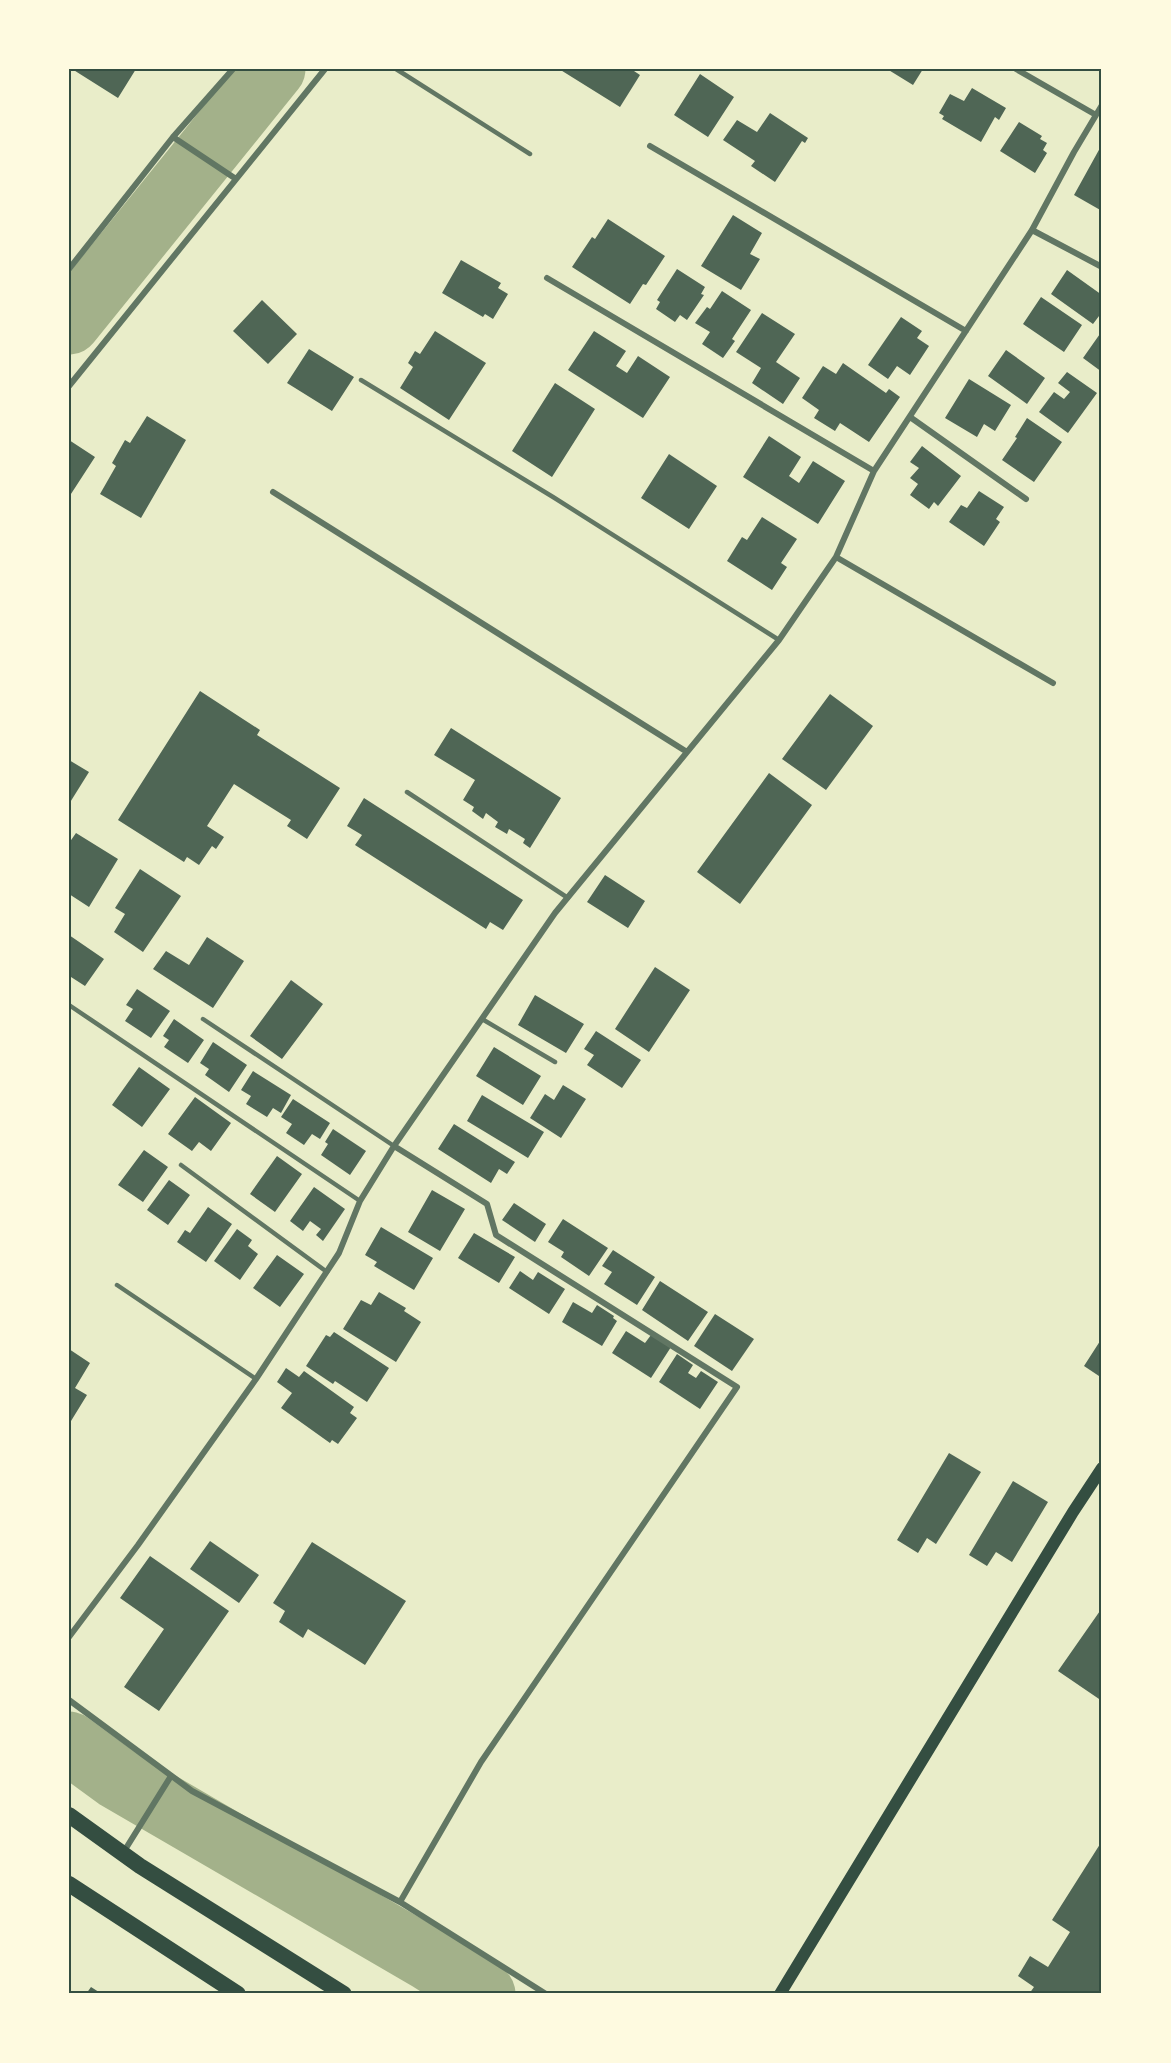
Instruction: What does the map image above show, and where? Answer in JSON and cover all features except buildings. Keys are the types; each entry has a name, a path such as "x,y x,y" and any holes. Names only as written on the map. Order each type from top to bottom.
{"highway":[{"path":"69,1815 344,1994"},
{"path":"69,1884 238,1994"}],"main road":[{"path":"780,1994 1102,1468"}],"street":[{"path":"69,268 173,136 233,69"},
{"path":"69,386 325,69"},
{"path":"1016,69 1096,115"},
{"path":"69,1637 256,1379 339,1253 360,1201 394,1146 555,913 779,640 836,557 874,471 1032,230 1102,105"},
{"path":"173,136 236,179"},
{"path":"650,146 966,331"},
{"path":"1032,230 1102,267"},
{"path":"547,278 874,471"},
{"path":"910,417 1026,499"},
{"path":"273,492 687,752"},
{"path":"836,557 1053,684"},
{"path":"394,1146 487,1204 496,1235 737,1387 481,1762 400,1902"},
{"path":"69,1700 192,1791 400,1902 546,1994"},
{"path":"123,1852 171,1777"}],"lane":[{"path":"396,69 530,154"},
{"path":"361,380 553,497 779,640"},
{"path":"407,792 568,898"},
{"path":"69,1005 360,1201"},
{"path":"203,1019 394,1146"},
{"path":"482,1019 555,1062"},
{"path":"181,1166 327,1272"},
{"path":"117,1285 256,1379"}],"waterway":[{"path":"69,323 274,69"},
{"path":"69,1743 117,1778 430,1960 484,1994"}]}
